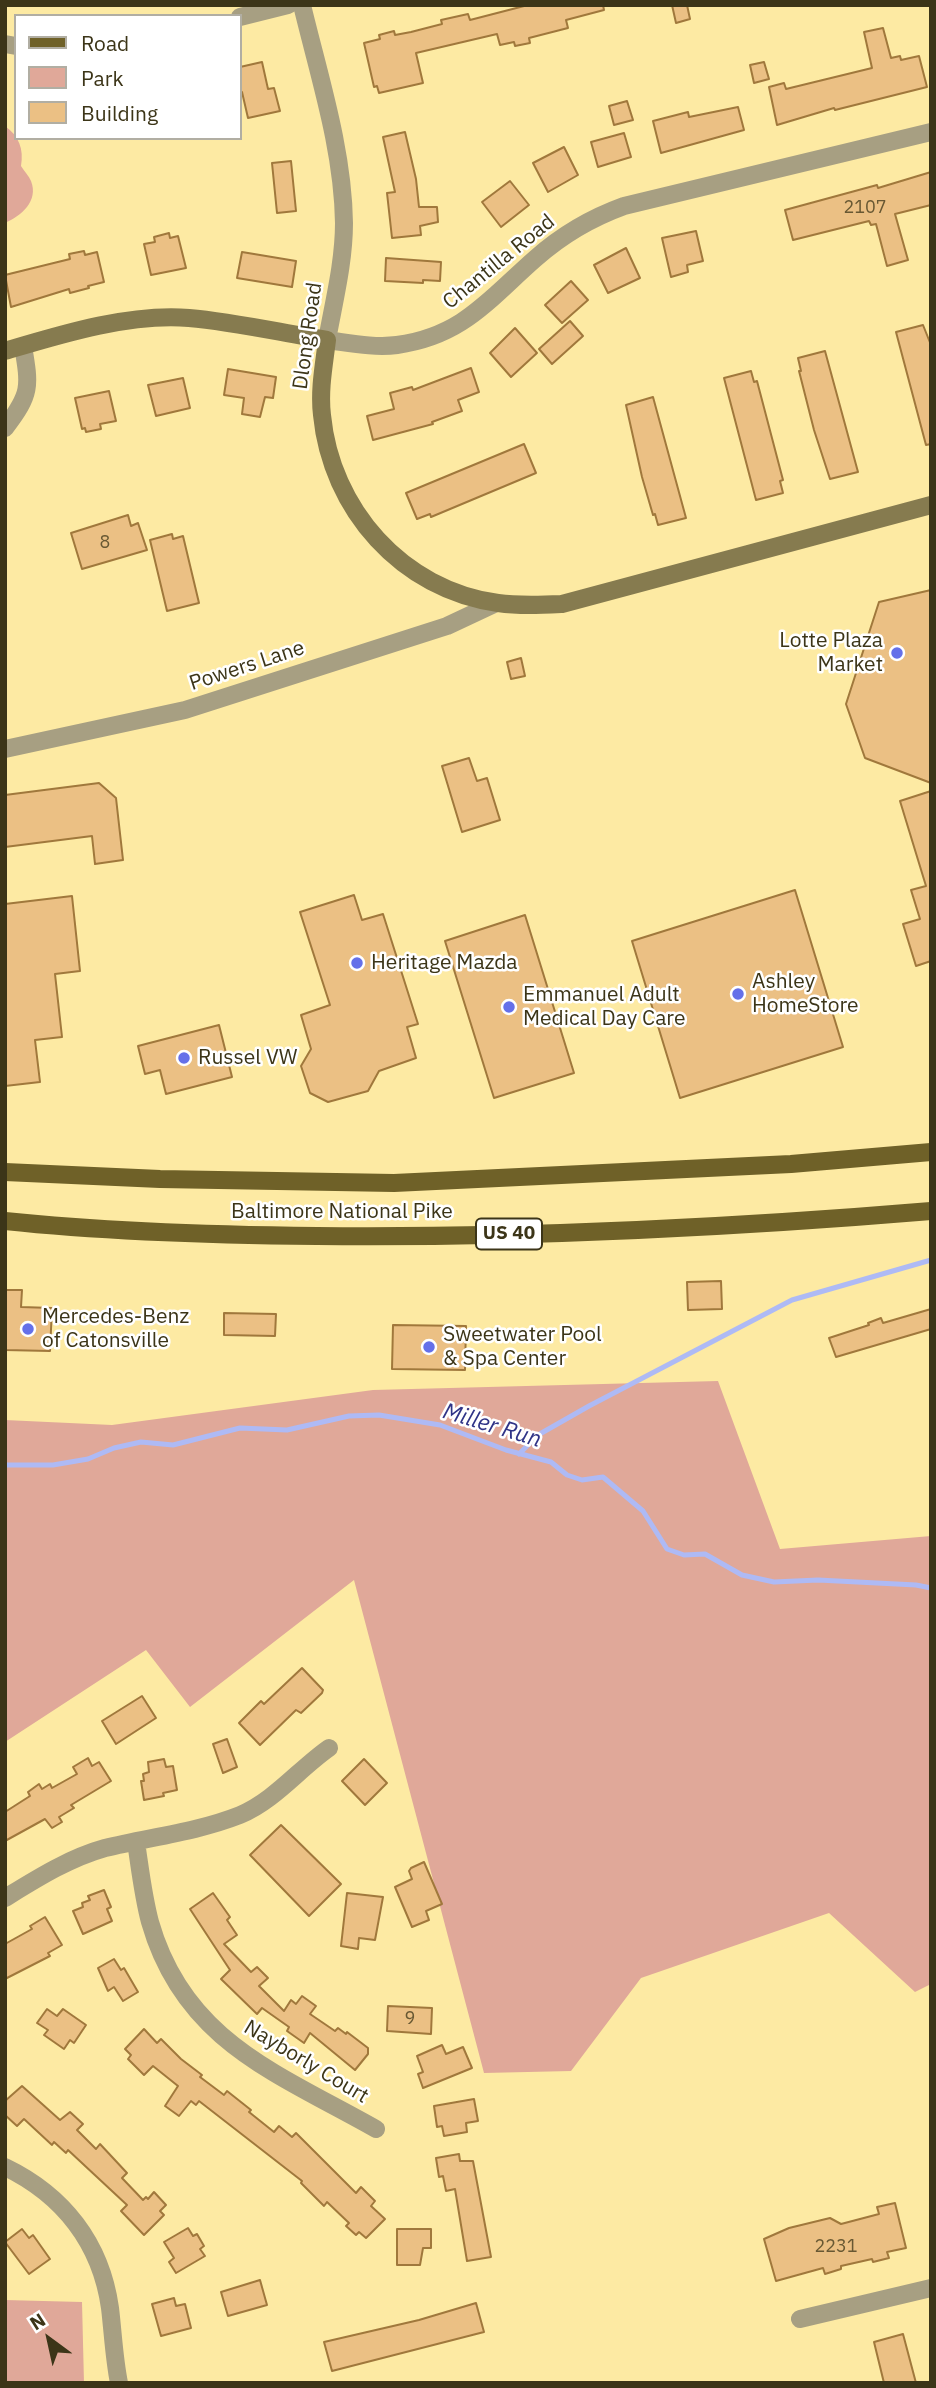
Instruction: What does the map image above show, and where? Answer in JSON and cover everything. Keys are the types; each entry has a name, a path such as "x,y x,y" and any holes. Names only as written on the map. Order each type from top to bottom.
{"main road":[{"name":"Baltimore National Pike","path":"5,1172 285,1182 394,1182 791,1164 931,1153"},
{"name":"Baltimore National Pike","path":"5,1221 156,1232 414,1237 791,1223 931,1211"}],"street":[{"path":"242,17 288,5"},
{"name":"Dlong Road","path":"302,5 342,182 342,261 321,382 327,446 333,468 363,524 408,568 435,584 468,597 531,606 562,604 931,505"},
{"name":"Chantilla Road","path":"5,351 125,321 161,318 189,318 327,340 395,345 437,335 455,327 477,313 558,240 603,214 624,206 931,132"},
{"path":"5,428 27,393 29,380 23,346"},
{"name":"Powers Lane","path":"5,749 185,710 447,626 496,603"},
{"path":"5,1898 73,1860 103,1849 181,1832 243,1814 329,1748"},
{"name":"Nayborly Court","path":"136,1842 150,1920 162,1955 176,1984 197,2013 248,2057 376,2129"},
{"path":"5,2166 27,2177 53,2197 76,2221 92,2247 110,2308 113,2356 119,2383"},
{"path":"800,2319 931,2288"}],"green space":[{"path":"5,126 19,143 21,166 30,179 33,195 27,207 5,223"},
{"path":"718,1381 780,1549 931,1536 931,1984 915,1992 829,1913 641,1978 571,2071 484,2073 354,1580 190,1707 146,1650 5,1742 5,1420 112,1425 373,1390"},
{"path":"5,2300 82,2302 84,2383 5,2383"}],"building":[{"path":"528,5 603,5 604,10 566,20 568,28 529,38 530,43 500,45 497,34 416,53 423,83 379,93 377,86 374,87 364,43 380,39 379,35 394,31 395,35 411,32 442,24 441,20 468,14 470,20"},
{"path":"672,5 687,5 690,19 676,23"},
{"path":"883,28 891,58 900,56 901,60 919,56 927,87 835,110 834,108 777,125 769,87 784,83 786,89 872,68 864,32"},
{"path":"262,62 268,89 274,88 280,111 248,118 242,92 242,67"},
{"path":"764,62 769,79 754,83 750,65"},
{"path":"627,101 633,120 614,125 609,106"},
{"path":"738,107 744,130 661,153 653,121 688,112 689,117"},
{"path":"405,132 416,179 419,207 437,207 438,222 420,226 421,235 392,238 387,193 395,192 383,137"},
{"path":"624,133 631,157 598,167 591,142"},
{"path":"564,147 578,175 548,192 533,163"},
{"path":"291,161 296,211 277,213 272,163"},
{"path":"931,172 931,205 895,214 908,260 887,266 876,224 871,225 869,221 793,240 785,210 877,185 878,188"},
{"path":"510,181 529,205 501,227 482,202"},
{"path":"696,231 703,261 687,265 688,272 671,277 662,238"},
{"path":"169,233 170,238 178,236 186,268 151,275 144,244 155,242 154,237"},
{"path":"626,248 640,278 608,293 594,265"},
{"path":"84,251 85,255 97,252 104,282 70,293 69,289 11,307 5,275 70,259 69,254"},
{"path":"242,252 296,261 292,287 237,278"},
{"path":"386,258 441,262 440,281 385,281"},
{"path":"571,281 588,300 562,323 545,305"},
{"path":"570,321 583,336 552,364 539,349"},
{"path":"923,325 931,345 931,444 926,445 896,332"},
{"path":"515,328 537,353 511,377 490,353"},
{"path":"825,351 858,472 830,479 814,430 798,358"},
{"path":"471,368 479,392 458,400 462,411 432,422 433,424 373,440 367,416 394,409 390,393 412,387 413,390"},
{"path":"228,369 276,377 273,398 265,397 260,417 242,414 244,398 224,395"},
{"path":"751,371 754,382 757,381 783,480 780,481 783,493 756,500 724,378"},
{"path":"183,378 190,408 156,416 148,385"},
{"path":"109,391 116,421 100,424 101,429 86,432 85,428 82,429 75,398"},
{"path":"653,397 686,518 658,525 642,477 626,405"},
{"path":"524,444 536,473 431,517 430,514 417,519 406,493"},
{"path":"128,515 131,526 138,523 147,550 82,569 71,533"},
{"path":"172,534 173,539 183,536 199,603 167,611 150,540"},
{"name":"Lotte Plaza Market","path":"931,590 931,783 865,758 846,704 879,602"},
{"path":"521,658 525,676 511,679 507,662"},
{"path":"469,758 477,781 487,778 500,820 462,832 442,766"},
{"path":"99,783 116,798 123,860 95,864 92,836 5,847 5,795"},
{"path":"931,791 931,961 916,966 903,924 920,919 911,890 926,886 900,801"},
{"name":"Ashley HomeStore","path":"795,890 843,1047 680,1098 632,941"},
{"name":"Heritage Mazda","path":"354,895 362,920 383,914 418,1024 407,1027 416,1058 379,1071 368,1091 328,1102 310,1093 301,1066 311,1049 301,1015 330,1005 300,912"},
{"path":"72,896 80,971 55,974 62,1037 35,1040 40,1082 5,1086 5,904"},
{"name":"Emmanuel Adult Medical Day Care","path":"525,915 574,1073 494,1098 445,941"},
{"name":"Russel VW","path":"219,1025 232,1077 166,1094 160,1070 145,1074 138,1046"},
{"path":"721,1281 722,1309 688,1310 687,1282"},
{"name":"Mercedes-Benz of Catonsville","path":"5,1290 22,1290 21,1307 52,1308 50,1351 5,1350"},
{"path":"931,1309 931,1329 836,1357 829,1338 869,1325 868,1323 881,1318 883,1323"},
{"path":"224,1313 276,1314 275,1336 224,1335"},
{"name":"Sweetwater Pool & Spa Center","path":"393,1325 466,1326 465,1370 392,1369"},
{"path":"302,1668 323,1690 322,1693 301,1713 296,1710 260,1745 239,1723 261,1701 264,1704"},
{"path":"142,1696 156,1718 116,1744 102,1721"},
{"path":"227,1739 237,1767 223,1773 213,1744"},
{"path":"88,1758 92,1766 99,1762 111,1781 71,1805 74,1808 59,1817 62,1822 52,1828 45,1819 5,1841 5,1812 30,1796 28,1792 39,1784 42,1789 50,1784 52,1788 77,1774 73,1767"},
{"path":"164,1759 166,1767 173,1766 177,1790 144,1800 141,1781 144,1781 143,1774 149,1772 148,1762"},
{"path":"364,1759 387,1783 365,1805 342,1781"},
{"path":"281,1825 341,1884 309,1916 250,1855"},
{"path":"424,1862 442,1904 426,1911 429,1920 412,1927 395,1887 412,1879 409,1871 411,1868"},
{"path":"104,1890 111,1907 107,1909 112,1921 83,1934 73,1911 90,1900 88,1896"},
{"path":"213,1893 230,1917 227,1920 237,1935 224,1944 251,1972 257,1967 268,1978 259,1986 284,2011 291,2000 296,2004 302,1996 316,2006 310,2014 335,2031 338,2028 346,2034 347,2032 368,2048 368,2054 355,2070 310,2033 304,2043 287,2031 289,2027 262,2008 257,2014 221,1979 230,1970 190,1909"},
{"path":"347,1893 383,1897 375,1940 359,1938 358,1949 341,1946"},
{"path":"45,1917 62,1945 48,1953 50,1956 5,1979 5,1944 32,1929 30,1926"},
{"path":"114,1959 121,1970 124,1968 138,1992 123,2001 114,1987 108,1991 98,1968"},
{"path":"388,2006 432,2008 431,2034 387,2031"},
{"path":"47,2009 57,2016 63,2009 86,2025 74,2043 70,2040 64,2049 44,2035 48,2030 37,2023"},
{"path":"144,2029 157,2043 161,2039 202,2075 200,2077 224,2095 227,2091 251,2110 249,2112 274,2132 279,2126 292,2137 296,2133 356,2193 361,2187 375,2201 371,2206 385,2219 366,2238 359,2232 356,2235 346,2226 349,2223 327,2202 324,2206 302,2181 199,2101 196,2105 191,2101 179,2116 165,2106 178,2086 153,2066 144,2075 128,2059 131,2055 125,2049"},
{"path":"442,2045 446,2054 463,2047 472,2068 423,2088 418,2074 423,2072 417,2056"},
{"path":"22,2086 60,2120 70,2112 83,2124 77,2130 96,2149 100,2144 127,2173 122,2178 143,2200 146,2197 148,2199 154,2192 166,2205 160,2211 164,2215 144,2235 121,2211 127,2205 68,2150 66,2153 54,2142 52,2145 24,2119 17,2126 5,2115 5,2101"},
{"path":"474,2099 478,2121 466,2123 467,2132 444,2136 442,2126 437,2127 434,2106"},
{"path":"459,2154 460,2161 473,2161 491,2257 467,2261 455,2189 446,2191 443,2176 439,2177 436,2158"},
{"path":"895,2203 906,2248 887,2252 889,2258 841,2266 841,2269 825,2274 823,2268 776,2281 764,2239 789,2228 830,2218 841,2224 879,2214 877,2207"},
{"path":"188,2228 193,2236 197,2234 204,2246 200,2249 205,2256 176,2273 169,2262 174,2258 164,2242"},
{"path":"22,2229 29,2238 33,2235 50,2259 29,2274 5,2242"},
{"path":"397,2229 431,2229 431,2248 423,2248 420,2265 397,2265"},
{"path":"260,2280 267,2305 228,2316 221,2292"},
{"path":"174,2298 176,2306 185,2304 191,2328 161,2336 152,2304"},
{"path":"476,2303 484,2332 332,2371 324,2342 419,2320"},
{"path":"903,2334 916,2383 884,2383 874,2342"}],"waterway":[{"path":"519,1454 538,1435 589,1406 792,1300 931,1260"},
{"name":"Miller Run","path":"5,1465 53,1465 88,1459 114,1448 141,1442 173,1445 240,1428 287,1430 349,1416 379,1415 440,1425 506,1450 551,1462 567,1475 582,1480 603,1477 643,1511 667,1549 684,1555 705,1554 742,1575 774,1582 818,1580 931,1588"}],"place":[{"name":"Lotte Plaza Market","path":"897,653"},
{"name":"Heritage Mazda","path":"357,963"},
{"name":"Ashley HomeStore","path":"738,994"},
{"name":"Emmanuel Adult Medical Day Care","path":"509,1007"},
{"name":"Russel VW","path":"184,1058"},
{"name":"Mercedes-Benz of Catonsville","path":"28,1329"},
{"name":"Sweetwater Pool & Spa Center","path":"429,1347"}]}
